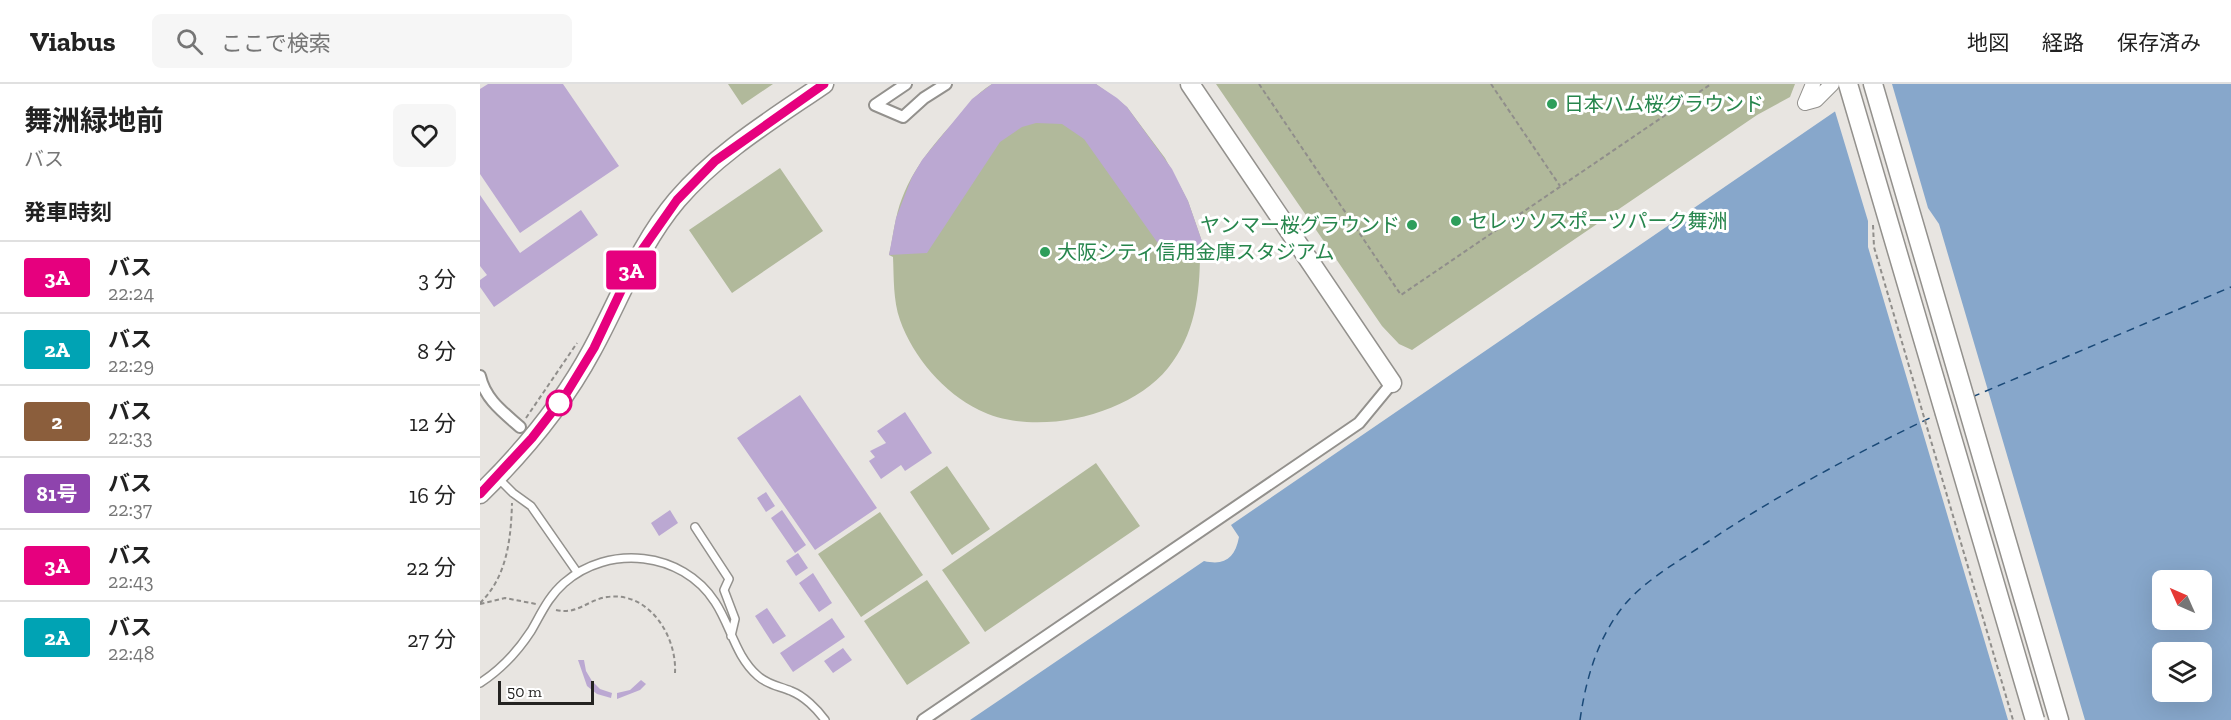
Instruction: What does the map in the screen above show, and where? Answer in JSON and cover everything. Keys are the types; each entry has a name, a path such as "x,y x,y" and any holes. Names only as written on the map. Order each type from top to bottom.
{"street":[{"path":"480,494 532,438 566,394 594,348 637,257 677,200 715,161 824,84"},
{"path":"906,84 875,105 903,117 924,98 946,84"},
{"path":"923,720 1359,423 1392,383 1190,84"},
{"path":"1813,84 1805,103 1816,100 1832,84"},
{"path":"1848,84 2035,720"},
{"path":"1873,84 2059,720"},
{"path":"480,376 483,388 491,400 520,427"}],"lane":[{"path":"497,477 531,506 577,572"},
{"path":"695,527 729,579 724,590 735,619 731,636"},
{"path":"480,683 521,645 552,594 577,572 617,557 665,563 684,572 714,601 744,661 758,676 773,686 791,691 803,698 825,720"}],"path":[{"path":"1258,84 1401,295 1710,84"},
{"path":"1491,84 1560,186"},
{"path":"1873,223 1874,247 2013,720"},
{"path":"480,603 490,594 505,564 513,493"},
{"path":"480,603 493,599 515,599 567,612 576,611 599,598 610,596 618,596 635,602 665,627 675,652 675,673"}],"green space":[{"path":"728,84 773,84 742,105"},
{"name":"大阪シティ信用金庫スタジアム","path":"992,84 1096,84 1127,107 1165,158 1188,201 1206,253 1200,253 1197,299 1190,328 1168,368 1151,385 1130,399 1080,418 1053,422 1027,422 1002,418 966,403 942,384 921,360 900,320 895,297 893,257 889,255 896,219 905,192 918,167 934,144 976,97"},
{"name":"セレッソスポーツパーク舞洲","path":"1216,84 1795,84 1790,97 1757,115 1412,350 1399,344 1382,326"},
{"path":"780,168 823,231 732,293 689,230"},
{"path":"1096,463 1140,526 985,632 942,570"},
{"path":"947,466 990,529 952,555 910,492"},
{"path":"880,512 923,575 861,617 818,554"},
{"path":"927,580 970,643 907,685 864,621"}],"water":[{"path":"1875,84 2231,84 2231,720 970,720 1204,561 1218,562 1228,559 1235,550 1239,537 1231,525"}],"pier":[{"path":"1870,84 1892,84 1928,208 1939,224 2085,720 2008,720 1868,247 1868,221 1834,108"}],"building":[{"path":"488,84 563,84 619,166 520,233 480,174 480,89"},
{"path":"992,84 1096,84 1117,98 1127,107 1172,169 1188,201 1206,253 1162,249 1084,139 1062,124 1036,123 1022,127 1000,142 927,253 889,255 896,218 912,177 922,160 972,99"},
{"path":"480,195 520,253 581,210 598,235 494,307 480,287 480,280 487,275 480,266"},
{"path":"800,395 877,508 815,550 737,438"},
{"path":"905,412 932,453 905,471 901,465 881,479 869,461 875,457 870,451 886,443 877,431"},
{"path":"766,492 775,506 766,512 757,498"},
{"path":"670,510 678,523 659,536 651,523"},
{"path":"782,510 806,545 795,553 771,518"},
{"path":"798,553 808,568 796,576 786,561"},
{"path":"813,573 832,603 819,612 799,583"},
{"path":"767,608 786,636 773,644 755,616"},
{"path":"832,618 845,637 793,672 780,653"},
{"path":"843,648 852,660 833,673 824,661"},
{"path":"578,660 584,660 586,671 592,681 600,689 612,693 611,698 597,694 587,686"},
{"path":"641,680 646,684 640,690 617,699 617,693 630,690"}],"ferry route":[{"path":"1972,397 2231,287"},
{"path":"1580,720 1590,673 1601,643 1616,616 1634,594 1664,571 1790,491 1847,459 1936,415"}],"bus line":[{"name":"3A","path":"480,494 532,438 566,394 594,348 637,257 677,200 715,161 824,84"}],"place":[{"name":"日本ハム桜グラウンド","path":"1552,104"},
{"name":"セレッソスポーツパーク舞洲","path":"1456,221"},
{"name":"ヤンマー桜グラウンド","path":"1412,225"},
{"name":"大阪シティ信用金庫スタジアム","path":"1045,252"}]}
